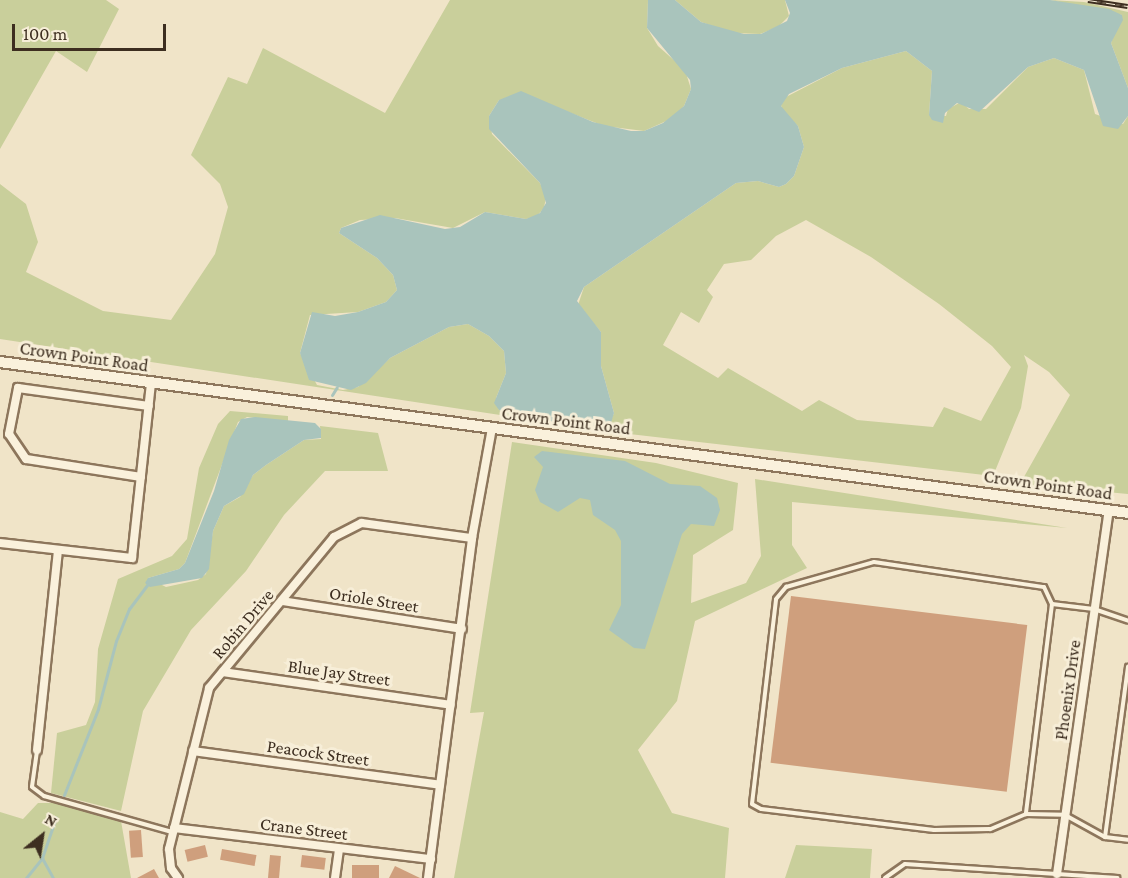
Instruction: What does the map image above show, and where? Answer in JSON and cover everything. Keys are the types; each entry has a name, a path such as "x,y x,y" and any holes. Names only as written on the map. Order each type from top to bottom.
{"main road":[{"name":"Crown Point Road","path":"0,362 1128,513"}],"street":[{"path":"0,543 132,558 150,382"},
{"path":"141,477 26,459 9,434 18,388 148,406"},
{"path":"429,878 472,538 492,428"},
{"name":"Phoenix Drive","path":"1057,874 1109,510"},
{"name":"Robin Drive","path":"178,878 171,868 169,849 209,688 334,537 362,523 472,538"},
{"path":"37,750 58,551"},
{"name":"Oriole Street","path":"282,601 462,629"},
{"name":"Blue Jay Street","path":"222,672 451,705"},
{"name":"Peacock Street","path":"193,751 440,785"},
{"name":"Crane Street","path":"174,830 431,859"},
{"path":"335,878 339,849"}],"lane":[{"path":"1026,814 1052,604 1044,587 874,562 786,587 776,599 752,789 753,804 761,809 934,830 990,829 1026,814 1065,815 1105,837 1128,840"},
{"path":"1052,604 1094,609 1128,621"},
{"path":"1105,837 1128,668"},
{"path":"37,750 32,787 44,796 174,830"},
{"path":"885,878 905,864 1118,878"}],"green space":[{"path":"0,0 106,0 119,9 87,72 56,51 0,149"},
{"path":"450,0 648,0 647,28 658,46 685,70 691,89 684,106 673,118 644,131 604,126 540,101 499,100 489,116 492,134 540,183 546,197 544,208 536,217 526,219 485,212 453,228 395,218 360,220 341,228 339,233 377,258 393,275 397,290 386,302 358,312 310,315 300,353 317,385 343,390 358,387 390,358 449,327 468,324 489,336 504,351 506,373 496,398 499,410 524,419 0,339 0,184 26,204 38,242 26,272 103,311 171,320 215,254 228,207 220,184 191,155 228,77 247,84 263,48 385,113"},
{"path":"675,0 785,0 789,16 778,27 760,34 733,33 701,22"},
{"path":"1050,0 1084,2 1128,12 1128,88 1111,43 1122,15"},
{"path":"906,51 932,71 929,115 946,116 948,109 961,102 969,109 986,109 1028,67 1054,58 1084,70 1095,114 1123,124 1128,116 1128,494 1020,484 1070,395 1049,372 1024,355 1028,366 1021,408 993,476 612,432 531,420 596,427 609,425 614,413 601,366 601,332 578,305 584,287 736,183 758,181 779,187 786,184 794,176 804,147 798,126 783,113 781,105 784,98 842,68","holes":["806,220 871,257 939,304 992,346 1011,367 981,421 944,407 933,427 857,420 819,400 802,411 728,368 718,378 663,345 681,312 699,323 713,297 707,290 724,264 751,260 776,236"]},
{"path":"230,411 288,416 288,421 247,417 238,422 185,563 179,569 148,578 166,587 198,580 206,574 213,531 224,506 240,497 253,475 266,465 304,440 321,439 320,426 378,433 388,471 325,471 284,515 246,571 191,630 143,711 121,811 51,793 57,733 86,725 95,702 98,649 118,579 172,556 187,539 199,468 218,424"},
{"path":"512,442 656,463 738,483 733,530 693,555 691,603 746,583 761,556 755,479 1067,528 792,502 792,545 807,568 695,621 677,701 638,750 672,813 729,828 725,878 454,878 484,712 470,713"},
{"path":"38,803 55,803 121,821 131,878 0,878 0,812 23,819"},
{"path":"796,845 872,849 870,878 785,878"}],"water":[{"path":"648,0 675,0 701,22 744,34 761,34 787,21 790,13 785,0 1050,0 1109,9 1122,15 1123,20 1111,43 1128,88 1128,116 1118,129 1103,126 1084,70 1054,58 1028,67 979,112 957,103 945,113 943,123 932,120 929,115 932,71 906,51 842,68 789,94 781,106 798,126 804,147 794,176 786,184 779,187 758,181 736,183 584,287 577,301 601,332 601,366 614,413 611,423 602,427 520,418 499,410 494,403 506,373 504,351 489,336 468,324 449,327 390,358 366,383 351,390 309,380 300,353 312,312 335,316 358,312 386,302 397,290 393,275 377,258 339,233 341,228 380,215 445,229 460,227 485,212 526,219 540,213 546,203 540,183 489,129 489,116 499,100 521,91 593,122 631,131 644,131 663,123 684,106 691,89 690,80 647,28"},
{"path":"255,417 315,423 321,429 321,438 304,440 266,465 253,475 244,494 224,506 213,531 209,569 202,578 150,587 145,583 148,578 179,569 185,563 214,491 229,440 241,419"},
{"path":"542,451 625,461 670,484 700,486 717,498 720,510 714,526 691,524 682,534 645,649 634,648 609,630 621,605 621,541 615,530 593,515 590,500 580,498 558,512 540,502 535,490 543,467 534,457"}],"building":[{"path":"791,596 1027,625 1007,792 771,763"},
{"path":"141,830 143,857 131,858 129,831"},
{"path":"205,845 208,857 188,862 185,850"},
{"path":"222,849 256,855 255,866 220,860"},
{"path":"270,855 281,856 279,878 268,878"},
{"path":"302,855 326,858 324,870 301,867"},
{"path":"352,865 379,865 379,878 352,878"},
{"path":"395,866 420,878 389,878"},
{"path":"154,869 159,878 137,878"}],"waterway":[{"path":"332,395 337,387"},
{"path":"64,795 98,709 116,641 129,609 148,584"},
{"path":"26,878 42,858 56,817"},
{"path":"42,858 53,878"}],"railway":[{"path":"1088,0 1128,6"}]}
